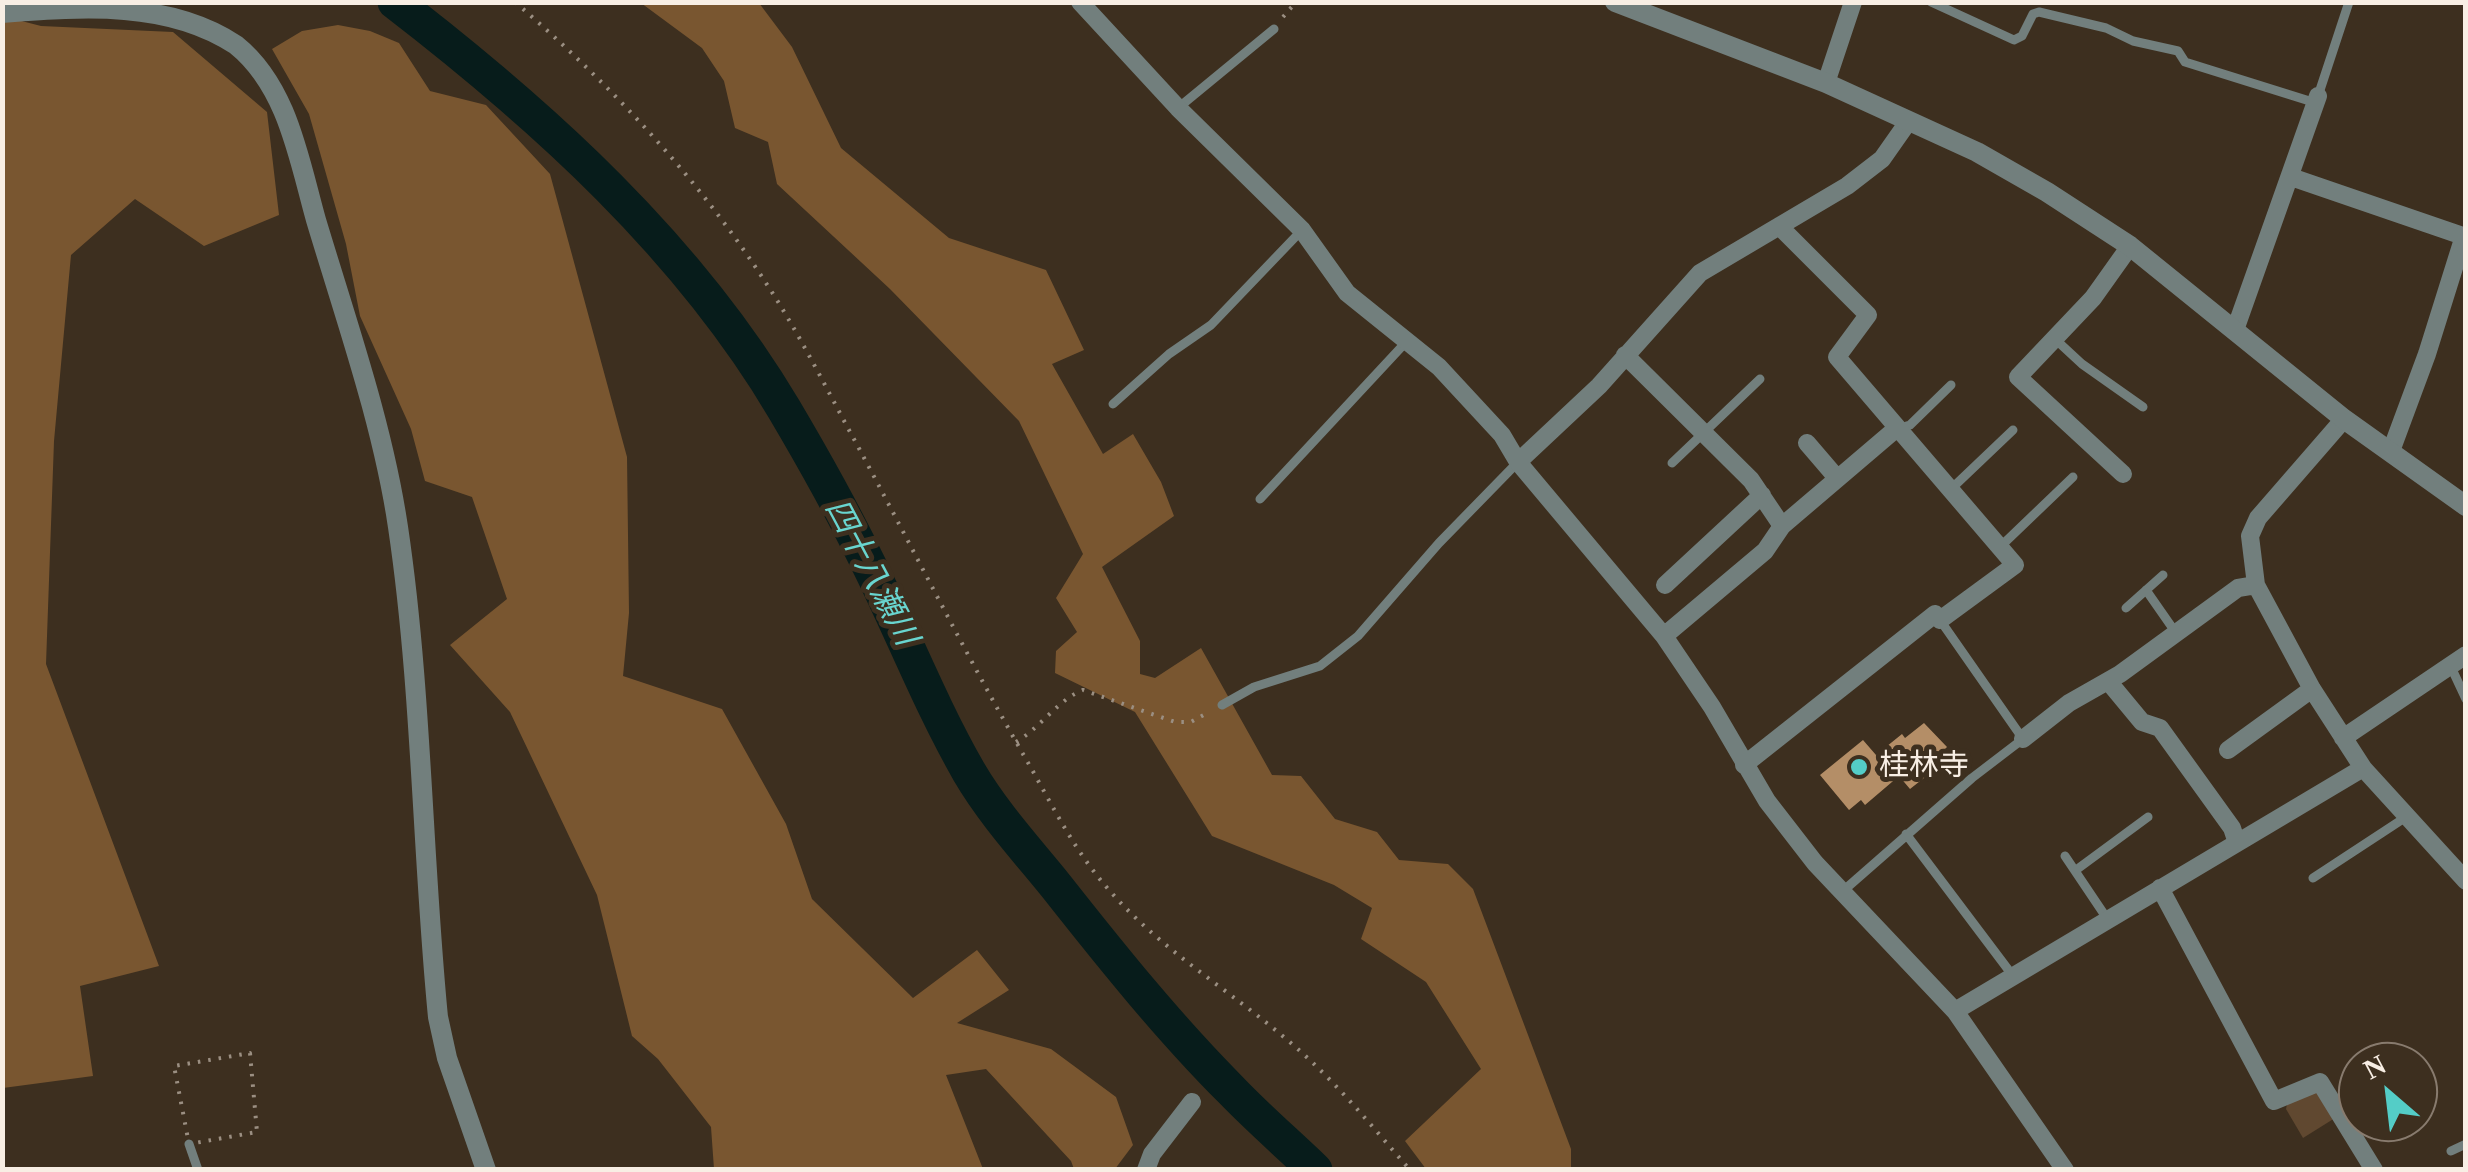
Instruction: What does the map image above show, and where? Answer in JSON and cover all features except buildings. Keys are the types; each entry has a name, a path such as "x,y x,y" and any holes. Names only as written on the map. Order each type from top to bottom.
{"street":[{"path":"1080,2 1178,108 1302,230 1346,293 1439,367 1502,436 1518,462 1664,636 1712,707 1767,801 1815,863 1955,1011 2065,1170"},
{"path":"1615,2 1667,12 1978,152 2130,246 2344,420 2466,506"},
{"path":"1826,84 1853,2"},
{"path":"2,13 117,5 166,10 235,44 269,82 281,108 340,299 392,494 404,578 438,1017 447,1058 486,1170"},
{"path":"2235,330 2317,100"},
{"path":"1518,462 1600,386 1700,273 1824,202 1882,159 1908,122"},
{"path":"2291,178 2464,236 2391,451"},
{"path":"1744,765 1935,614 1940,620 2014,564 1837,357 1868,315 1778,226"},
{"path":"2123,474 2018,377 2093,298 2130,246"},
{"path":"1625,355 1706,432 1762,495 1782,526"},
{"path":"2344,420 2258,518 2250,536 2256,584 2312,689 2363,768 2466,881"},
{"path":"1664,636 1766,551 1782,526 1897,428"},
{"path":"1808,443 1837,478"},
{"path":"1665,585 1762,495"},
{"path":"2023,739 2069,703 2108,681 2238,588 2256,584"},
{"path":"2343,738 2458,661"},
{"path":"2108,681 2142,722 2160,728 2232,828 2236,843"},
{"path":"2228,750 2242,730 2312,689"},
{"path":"1955,1011 2363,768"},
{"path":"2160,888 2283,1120"},
{"path":"2274,1101 2320,1082 2374,1170"},
{"path":"1146,1170 1152,1154 1192,1102"}],"lane":[{"path":"1931,2 2014,40 2022,36 2033,14 2039,12 2106,28 2133,41 2178,51 2185,62 2317,100 2349,2"},
{"path":"1178,108 1274,28"},
{"path":"1113,404 1169,354 1211,325 1302,230"},
{"path":"2054,338 2082,364 2143,407"},
{"path":"1260,499 1406,341"},
{"path":"1672,462 1760,379"},
{"path":"1897,428 1910,426 1951,385"},
{"path":"1950,490 2013,430"},
{"path":"1222,705 1254,687 1320,666 1358,636 1439,543 1518,462"},
{"path":"2000,548 2073,477"},
{"path":"2126,608 2163,574"},
{"path":"2146,590 2176,634"},
{"path":"1844,891 1906,834 2023,739 1940,620"},
{"path":"2458,661 2466,700"},
{"path":"2076,870 2148,817"},
{"path":"2313,878 2406,817"},
{"path":"1906,834 2013,976"},
{"path":"2065,856 2108,920"},
{"path":"188,1144 198,1170"},
{"path":"2451,1151 2466,1144"}],"path":[{"path":"515,2 564,44 637,118 710,205 766,282 808,352 1016,742 1083,856 1113,897 1175,956 1286,1038 1346,1096 1410,1170"},
{"path":"1274,28 1296,2"},
{"path":"1016,742 1072,694 1083,690 1175,722 1192,722 1222,705"},
{"path":"250,1054 256,1132 188,1144 174,1066 250,1054"}],"shaded area":[{"path":"641,3 759,3 792,47 841,148 949,238 1046,270 1084,350 1052,364 1103,454 1133,434 1161,482 1174,516 1102,567 1140,641 1140,674 1155,678 1201,648 1272,775 1301,776 1335,819 1377,832 1399,860 1448,864 1473,889 1571,1149 1571,1169 1426,1169 1405,1141 1481,1069 1426,982 1361,939 1372,908 1334,885 1212,836 1135,712 1055,673 1056,651 1077,632 1056,598 1083,554 1019,421 890,289 777,184 768,142 735,128 724,81 702,48"},
{"path":"2,16 41,26 173,32 267,112 279,215 204,246 135,199 71,255 54,441 46,664 159,966 80,986 93,1076 3,1088"},
{"path":"338,25 370,31 399,43 430,91 486,105 550,174 627,457 629,613 623,676 722,709 786,824 812,899 913,998 977,950 1009,990 957,1023 1051,1049 1116,1097 1133,1145 1115,1169 1074,1169 1071,1161 986,1069 946,1075 983,1169 714,1169 711,1127 658,1059 632,1036 597,895 510,712 450,645 507,599 472,497 425,481 411,429 360,316 346,244 309,114 272,49 302,31"},
{"path":"2313,1091 2319,1093 2335,1118 2303,1138 2286,1109 2288,1100"}],"waterway":[{"name":"四十八瀬川","path":"395,2 558,138 658,239 704,293 746,350 816,465 867,561 955,746 988,802 1209,1068 1315,1170"}],"place":[{"name":"桂林寺","path":"1859,767"}]}
